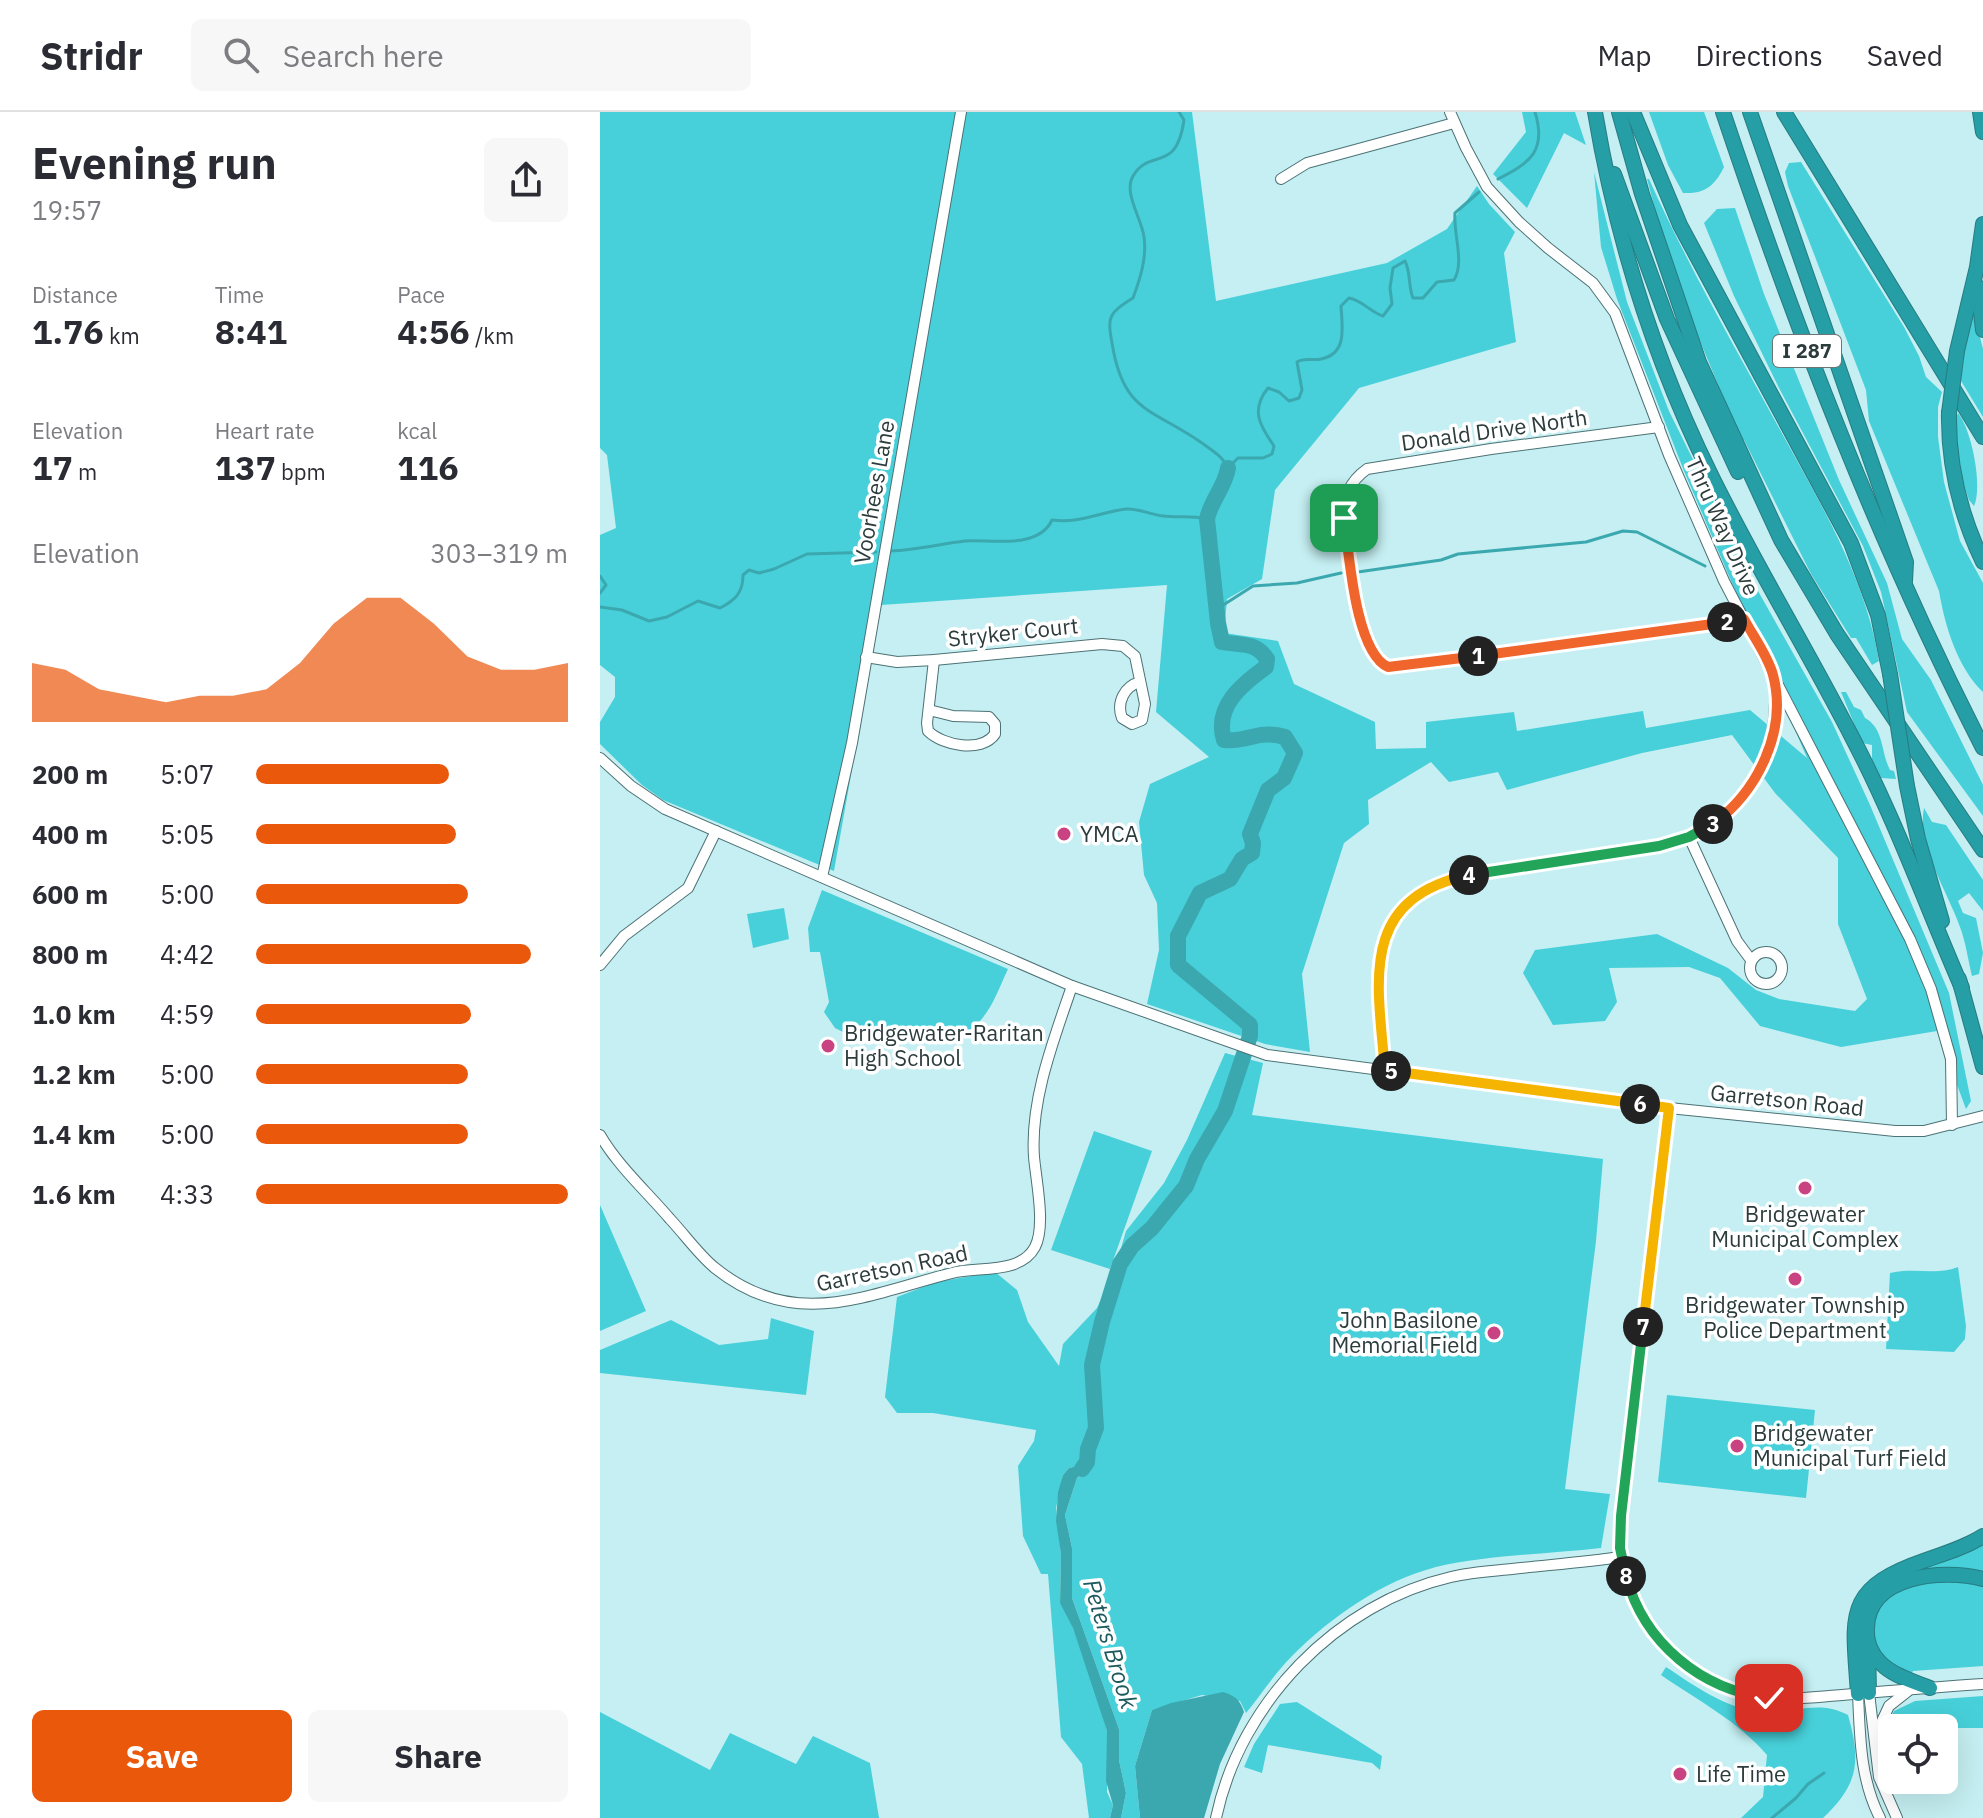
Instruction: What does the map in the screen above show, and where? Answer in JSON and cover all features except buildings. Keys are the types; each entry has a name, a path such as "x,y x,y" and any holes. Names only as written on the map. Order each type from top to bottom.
{"highway":[{"path":"1595,112 1637,241 1686,364 1746,488 1769,529 1781,540"},
{"path":"1595,112 1613,209 1625,252 1658,350 1690,431 1867,767 1962,988"},
{"path":"1619,112 1651,222 1699,362 1781,540 1837,634 1983,850"},
{"path":"1633,112 1680,225 1851,543 1878,615 1918,839 1983,1067"},
{"name":"I 287","path":"1723,112 1821,389 1904,585 1983,748"},
{"name":"I 287","path":"1750,112 1906,562 1904,585"},
{"path":"1784,112 1983,437"},
{"path":"1980,112 1983,132"},
{"path":"1983,224 1982,243 1957,351 1949,413 1953,476 1964,518 1983,562"},
{"path":"1977,267 1983,330"},
{"path":"1864,1693 1854,1629 1866,1594 1877,1582 1892,1573 1958,1549 1983,1536"},
{"path":"1864,1693 1867,1630 1870,1613 1878,1598 1891,1586 1920,1579 1958,1576 1983,1579"},
{"path":"1868,1644 1886,1668 1930,1688"}],"street":[{"name":"Voorhees Lane","path":"822,877 852,743 961,112"},
{"path":"1281,179 1307,163 1452,117"},
{"name":"Thru Way Drive","path":"1452,117 1487,187 1548,248 1593,283 1609,303 1620,325 1724,581 1904,927 1931,989 1951,1059 1952,1125"},
{"name":"Donald Drive North","path":"1659,427 1367,469 1346,493 1344,518 1366,638 1377,660 1388,667 1744,619"},
{"name":"Stryker Court","path":"866,657 897,662 1089,644 1113,645 1133,652 1140,682"},
{"path":"929,710 953,716 989,717 995,724 995,734 990,741 979,745 946,742 928,731 929,710 934,660"},
{"path":"1385,1071 1378,963 1381,948 1394,920 1419,894 1461,876 1659,846 1689,837 1731,809 1757,777 1768,750 1775,719 1773,674"},
{"name":"Garretson Road","path":"600,758 646,798 665,809 1072,986 1267,1055 1669,1108 1903,1131 1924,1131 1983,1116"},
{"path":"600,965 624,936 688,888 716,831"},
{"path":"1689,837 1737,941 1751,960"},
{"name":"Garretson Road","path":"600,1135 620,1162 714,1267 750,1290 771,1298 812,1305 835,1304 958,1271 1018,1263 1030,1254 1039,1233 1035,1114 1072,986"},
{"path":"1669,1108 1622,1504 1621,1557 1634,1600 1654,1635 1677,1658 1710,1680 1739,1692 1769,1698 1983,1684"},
{"path":"1216,1818 1232,1765 1263,1709 1303,1662 1352,1619 1387,1599 1454,1576 1621,1557"},
{"path":"1875,1736 1889,1706 1911,1689"},
{"path":"1864,1693 1875,1736 1879,1777 1897,1818"},
{"path":"1864,1693 1863,1769 1880,1818"}],"shaded area":[{"path":"600,112 1192,112 1216,301 1387,263 1447,229 1477,186 1515,232 1504,253 1516,342 1359,388 1275,490 1262,579 1227,599 1224,633 1278,641 1294,684 1375,722 1376,749 1426,748 1426,722 1514,712 1517,731 1643,711 1646,728 1750,710 1807,758 1684,471 1617,299 1601,247 1594,172 1627,302 1669,411 1758,591 1832,722 1949,993 1971,1101 1966,1109 1937,1031 1841,1047 1760,1026 1720,978 1689,967 1609,968 1617,1002 1605,1021 1553,1025 1523,973 1535,950 1657,934 1728,968 1756,990 1779,999 1855,1011 1867,999 1838,924 1838,858 1775,793 1732,735 1642,753 1507,790 1498,772 1449,782 1431,762 1368,800 1369,824 1344,843 1302,974 1310,1052 1265,1044 1147,1004 1159,950 1157,903 1144,875 1139,822 1150,784 1209,757 1156,712 1167,585 881,605 834,871 663,800 642,785 600,744 600,722 615,697 615,677 600,665 600,535 616,528 607,455 600,448"},
{"path":"1522,112 1575,112 1586,145 1564,133 1527,208 1493,174 1526,132"},
{"path":"1649,112 1704,112 1724,167 1712,184 1697,192 1683,193 1668,165"},
{"path":"1801,162 1904,327 1926,377 1942,392 1938,407 1938,437 1944,482 1960,541 1983,583 1983,692 1959,658 1939,591 1869,421 1866,390 1788,186 1785,172 1789,163"},
{"path":"1647,179 1854,573 1873,631 1879,661 1872,665 1856,638 1851,638 1811,574 1744,440 1741,440 1693,324 1660,228"},
{"path":"1735,208 1764,294 1839,480 1887,583 1902,639 1931,680 1983,785 1983,816 1907,712 1881,592 1863,546 1779,388 1734,296 1704,223 1717,209"},
{"path":"1973,310 1983,349 1983,417 1958,376"},
{"path":"1958,413 1968,432 1975,459 1977,486 1974,506 1962,480 1954,445"},
{"path":"1841,692 1846,692 1854,707 1861,710 1876,728 1887,763 1896,779 1881,778 1872,760 1872,745 1862,743"},
{"path":"1924,808 1932,822 1946,825 1983,880 1983,911 1969,893 1958,901 1963,913 1976,918 1983,953 1979,974 1972,976 1960,927 1929,853 1923,822"},
{"path":"822,890 1008,969 984,1016 960,1036 952,1026 868,1032 857,1039 835,1028 824,1012 829,1002 820,952 810,952 808,928"},
{"path":"784,908 789,939 753,948 747,914"},
{"path":"1225,1053 1263,1063 1252,1115 1603,1159 1596,1241 1565,1489 1610,1494 1601,1548 1476,1560 1416,1573 1358,1602 1323,1628 1286,1663 1246,1713 1240,1701 1202,1695 1152,1710 1135,1766 1140,1818 1121,1818 1126,1793 1119,1760 1119,1729 1072,1598 1072,1548 1065,1515 1077,1478 1083,1475 1088,1451 1082,1465 1069,1468 1063,1475 1056,1508 1061,1554 1060,1603 1067,1611 1107,1731 1107,1792 1113,1805 1110,1818 1089,1818 1082,1764 1061,1737 1048,1574 1041,1574 1023,1536 1018,1466 1034,1441 1036,1430 933,1413 897,1413 885,1397 897,1297 936,1282 995,1272 1017,1290 1028,1322 1059,1366 1063,1344 1097,1308 1115,1269 1126,1231 1164,1183 1187,1140"},
{"path":"1094,1131 1152,1151 1110,1269 1051,1250"},
{"path":"600,1205 646,1311 600,1331"},
{"path":"1958,1267 1966,1326 1965,1339 1954,1352 1886,1349 1890,1273 1941,1271"},
{"path":"771,1318 814,1331 806,1395 600,1373 600,1350 671,1320 719,1345 768,1339"},
{"name":"Bridgewater Municipal Turf Field","path":"1667,1395 1815,1410 1806,1498 1658,1482"},
{"path":"1088,1449 1091,1457 1089,1468 1077,1478 1065,1515 1072,1548 1072,1598 1119,1729 1119,1760 1126,1793 1121,1818 1110,1818 1113,1805 1106,1781 1107,1731 1073,1628 1060,1603 1061,1554 1056,1521 1058,1492 1063,1475 1069,1468 1082,1465"},
{"path":"1983,1543 1983,1574 1895,1575"},
{"path":"1971,1580 1983,1584 1983,1666 1913,1671 1911,1675 1886,1662 1873,1638 1874,1619 1885,1597 1915,1584"},
{"path":"1666,1667 1711,1696 1749,1710 1774,1712 1826,1708 1848,1715 1855,1746 1854,1771 1835,1806 1823,1818 1741,1818 1763,1797 1767,1755 1730,1721 1661,1675"},
{"path":"1223,1692 1237,1699 1244,1712 1220,1764 1204,1818 1140,1818 1135,1766 1152,1710"},
{"path":"1983,1696 1983,1728 1958,1728 1958,1714 1893,1714 1915,1701"},
{"path":"1297,1702 1382,1756 1380,1770 1372,1763 1268,1745 1262,1773 1244,1767 1254,1744 1280,1704"},
{"path":"600,1712 710,1770 730,1733 796,1764 813,1736 870,1763 879,1818 600,1818"}],"waterway":[{"path":"1179,112 1184,120 1175,148 1162,158 1147,163 1133,176 1130,190 1143,230 1144,261 1133,298 1112,316 1110,334 1117,366 1132,396 1142,406 1213,451 1228,468 1238,458 1263,458 1272,454 1274,446 1259,418 1259,404 1268,388 1289,401 1299,398 1302,390 1297,362 1321,359 1336,351 1342,338 1341,306 1349,298 1383,316 1392,304 1390,288 1393,268 1405,261 1413,298 1423,298 1437,282 1454,280 1459,265 1455,213 1479,192"},
{"path":"1498,179 1519,167 1533,154 1539,137 1535,112"},
{"name":"Peters Brook","path":"1082,1469 1087,1462 1096,1428 1092,1365 1120,1264 1132,1246 1152,1228 1186,1186 1197,1159 1225,1111 1250,1036 1250,1025 1178,965 1178,936 1200,893 1230,879 1242,859 1252,853 1250,834 1268,790 1284,778 1295,753 1285,737 1276,735 1224,740 1222,728 1226,707 1239,689 1266,667 1267,659 1258,649 1222,642 1218,623 1207,519 1228,468"},
{"path":"890,551 965,541 1025,539 1036,536 1052,520 1080,519 1126,509 1163,516 1207,519"},
{"path":"1358,572 1441,560 1458,554 1586,542 1623,531 1637,532 1705,566"},
{"path":"600,607 622,610 649,621 667,617 698,601 720,608 738,595 743,575 749,570 759,573 774,569 807,554 876,552"},
{"path":"1217,609 1253,586 1297,583 1341,573"},
{"path":"600,576 606,585 600,593"},
{"path":"1772,1818 1824,1773"}],"place":[{"name":"YMCA","path":"1064,834"},
{"name":"Bridgewater-Raritan High School","path":"828,1046"},
{"name":"Bridgewater Municipal Complex","path":"1805,1188"},
{"name":"Bridgewater Township Police Department","path":"1795,1279"},
{"name":"John Basilone Memorial Field","path":"1494,1333"},
{"name":"Bridgewater Municipal Turf Field","path":"1737,1446"},
{"name":"Life Time","path":"1680,1774"}],"route":[{"path":"1344,518 1360,617 1366,638 1382,665 1388,667 1512,652 1744,619 1773,674 1775,719 1768,750 1748,791 1725,815 1700,832 1659,846 1448,879 1430,887 1406,905 1387,932 1378,963 1385,1071 1669,1108 1621,1516 1621,1557 1634,1600 1662,1645 1691,1669 1722,1686 1769,1698"}]}
